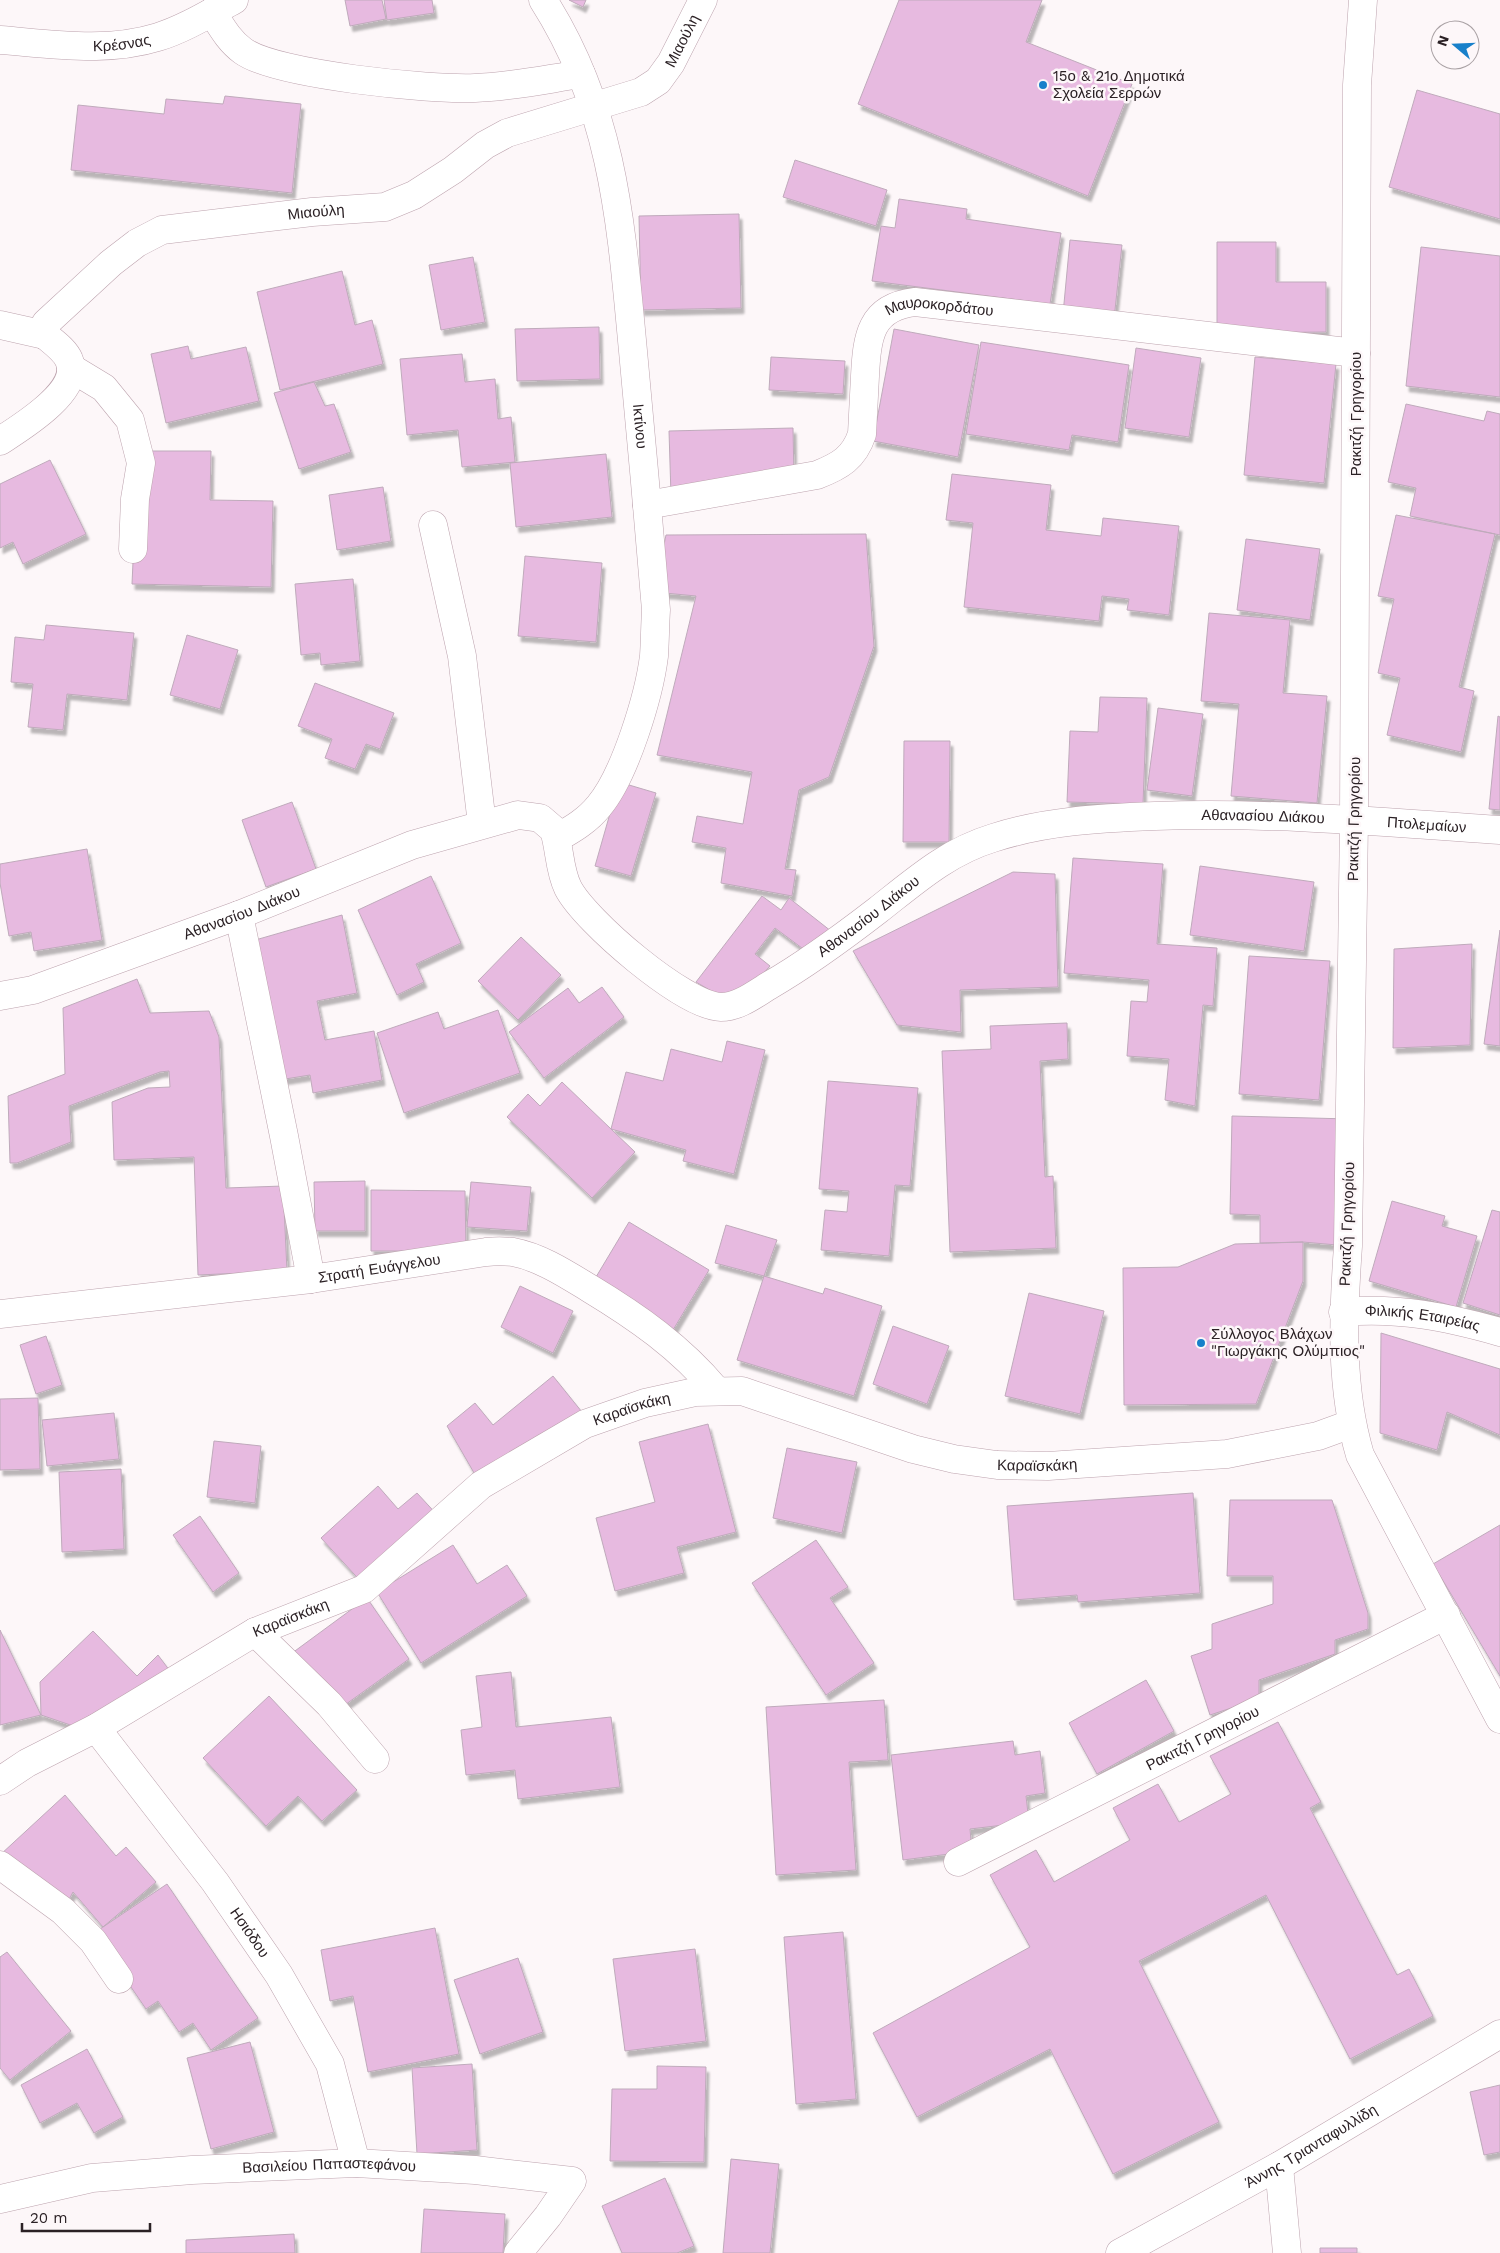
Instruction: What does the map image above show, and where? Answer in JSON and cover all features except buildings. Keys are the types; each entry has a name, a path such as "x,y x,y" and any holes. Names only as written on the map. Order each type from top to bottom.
{"street":[{"name":"Ικτίνου","path":"543,0 581,74 604,135 623,238 656,610 654,657 645,695 626,754 600,805 579,825 557,838"},
{"name":"Μιαούλη","path":"45,335 46,323 58,310 137,243 162,230 263,217 385,207 414,195 453,170 485,145 507,133 641,92 658,81 671,62 702,0"},
{"name":"Ρακιτζή Γρηγορίου","path":"1363,0 1358,85 1354,820 1348,1227 1343,1312 1346,1380 1351,1424 1360,1454 1381,1497 1446,1615 1500,1719"},
{"path":"223,6 233,42 244,52 293,68 332,75 446,88 476,88 581,74"},
{"name":"Κρέσνας","path":"0,40 66,45 117,45 158,37 223,6"},
{"name":"Μαυροκορδάτου","path":"647,506 817,475 838,467 858,447 862,434 866,350 870,332 880,316 899,304 915,302 1356,353"},
{"path":"0,325 45,335 69,360 71,368 68,382 62,392 42,412 0,441"},
{"path":"71,368 104,388 130,420 140,462 135,499 133,549"},
{"path":"434,525 462,656 482,824"},
{"name":"Αθανασίου Διάκου","path":"1,999 33,990 239,915 384,855 511,816 533,816 551,825 557,838 564,879 568,888 574,899 597,925 663,980 705,1004 722,1007 743,1001 795,970 852,930 942,860 992,838 1046,826 1107,818 1201,814 1354,820"},
{"name":"Πτολεμαίων","path":"1354,820 1500,830"},
{"path":"239,915 311,1279"},
{"name":"Στρατή Ευάγγελου","path":"0,1314 311,1279 502,1251 524,1255 571,1277 652,1328 685,1355 716,1390"},
{"name":"Φιλικής Εταιρείας","path":"1343,1312 1372,1309 1408,1311 1452,1318 1500,1332"},
{"name":"Καραϊσκάκη","path":"0,1781 26,1763 96,1728 255,1632 364,1589 481,1485 502,1475 563,1435 601,1417 646,1403 716,1390 751,1393 913,1449 954,1460 997,1465 1057,1466 1227,1454 1310,1438 1351,1424"},
{"name":"Ρακιτζή Γρηγορίου","path":"958,1862 1446,1615"},
{"path":"255,1632 329,1704 374,1759"},
{"name":"Ησιόδου","path":"96,1728 215,1882 279,1975 330,2064 356,2163"},
{"path":"0,1865 62,1911 93,1941 119,1979"},
{"name":"Άννης Τριανταφυλλίδη","path":"1120,2253 1280,2166 1500,2034"},
{"name":"Βασιλείου Παπαστεφάνου","path":"1,2193 92,2178 192,2170 356,2163 475,2170 572,2181 548,2216 518,2253"},
{"path":"1280,2166 1287,2253"}],"place":[{"name":"15ο & 21ο Δημοτικά Σχολεία Σερρών","path":"1043,85"},
{"name":"Σύλλογος Βλάχων \"Γιωργάκης Ολύμπιος\"","path":"1201,1343"}]}
